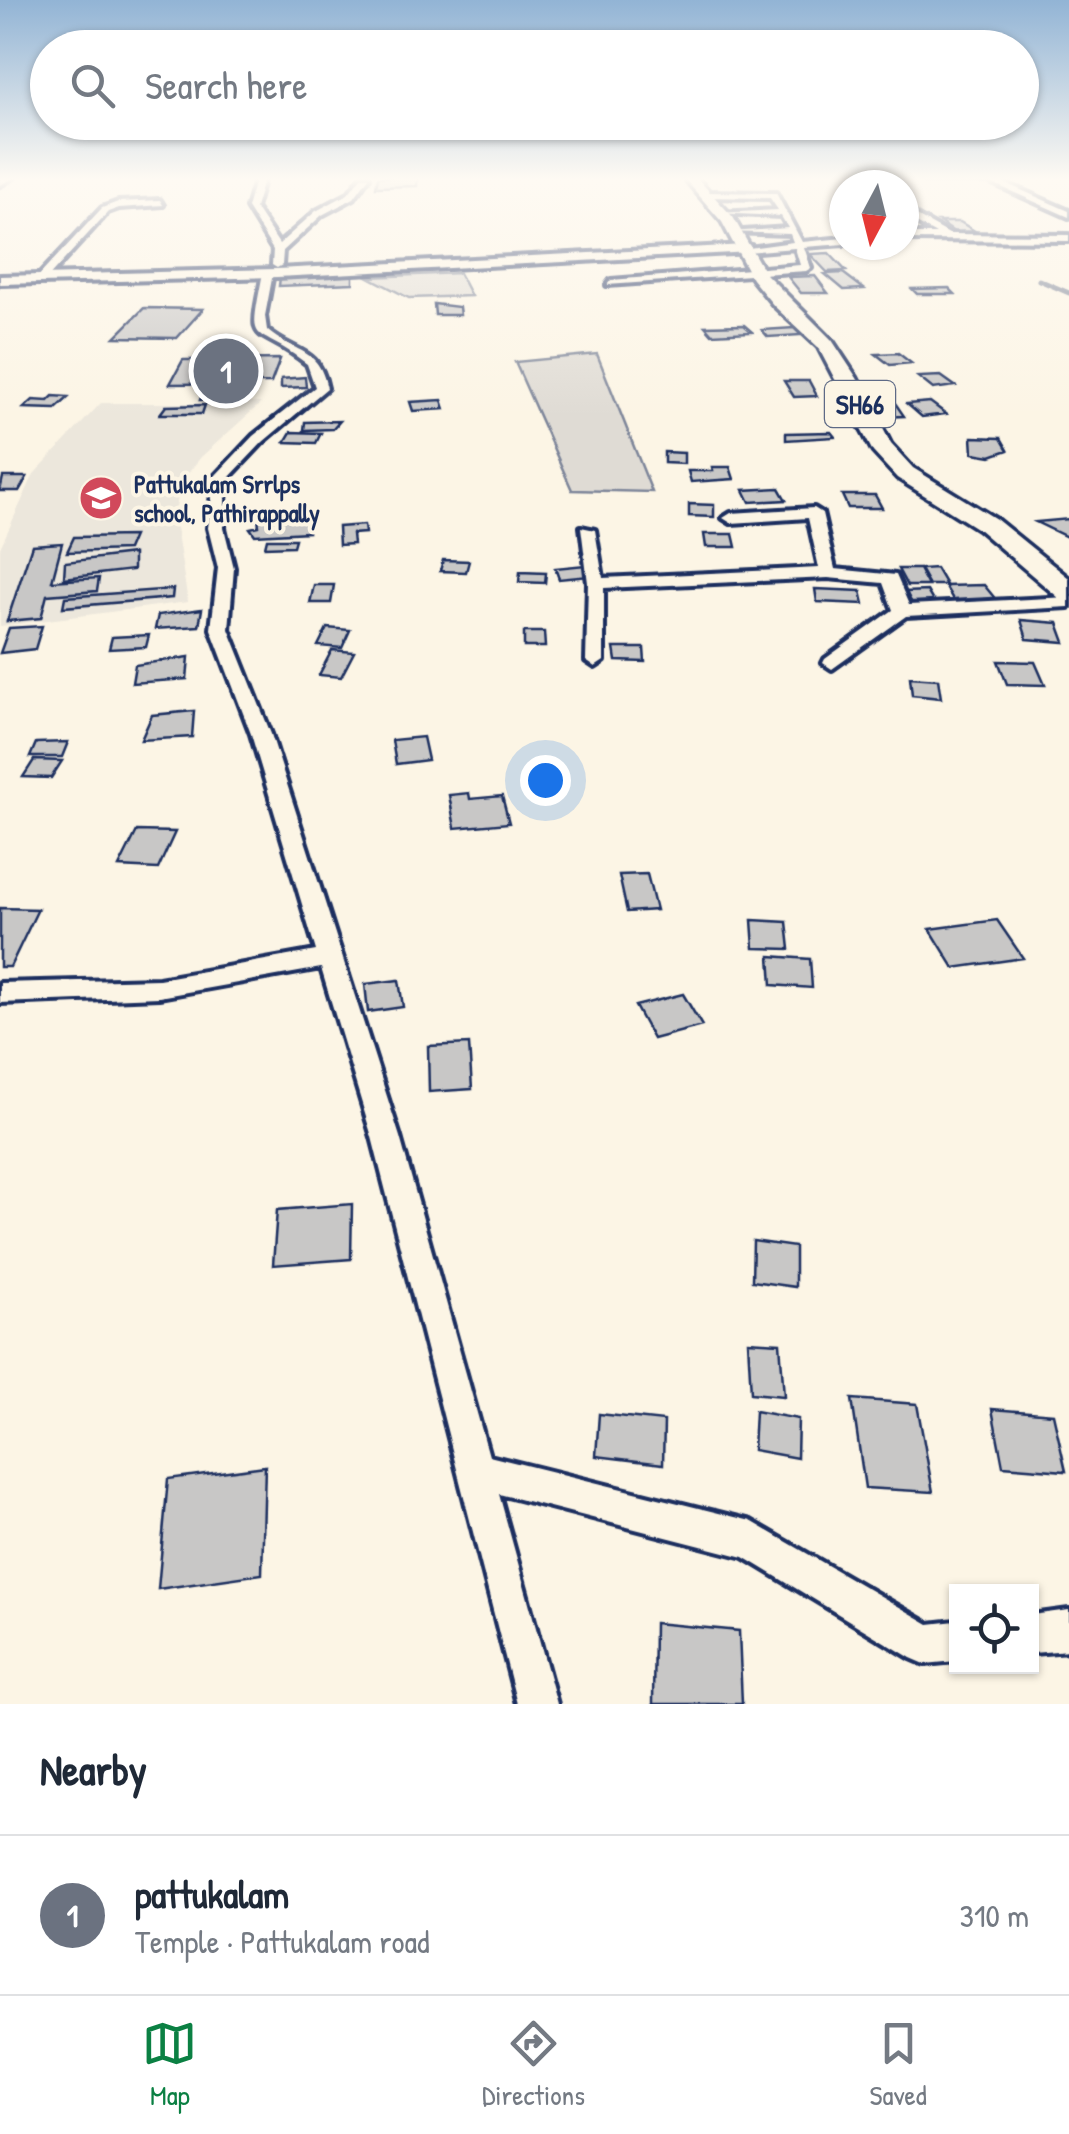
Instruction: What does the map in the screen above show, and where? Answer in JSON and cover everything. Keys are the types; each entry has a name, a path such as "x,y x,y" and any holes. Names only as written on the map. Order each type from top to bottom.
{"main road":[{"path":"0,280 444,257"},
{"name":"SH66","path":"749,257 780,302 825,344 848,378 881,447 905,473 987,524 1069,592"}],"street":[{"path":"40,280 62,257"},
{"path":"270,257 274,266"},
{"path":"282,257 274,266 259,322 274,341 314,360 321,373 321,388 258,439 219,480 216,528 226,568 220,629 261,734 386,1137 537,1704"},
{"path":"610,283 806,268 803,257"},
{"path":"731,518 814,513 828,573"},
{"path":"587,530 596,584 595,661"},
{"path":"596,584 828,573 890,579 902,611"},
{"path":"832,662 902,611 1069,602"},
{"path":"0,993 159,988 329,958"},
{"path":"474,1470 751,1540 925,1644 949,1642"},
{"path":"1039,1633 1069,1630"}],"shaded area":[{"path":"459,273 471,296 409,298 369,277"},
{"path":"597,354 652,492 572,490 515,362"},
{"name":"Pattukalam Srrlps school, Pathirappally","path":"101,403 261,403 201,457 182,481 174,515 188,602 0,626 0,548 34,474"}],"building":[{"path":"812,257 829,257 846,271 827,272"},
{"path":"843,273 864,289 844,290 825,274"},
{"path":"353,275 353,283 279,286 280,277"},
{"path":"815,276 828,293 801,293 788,277"},
{"path":"949,288 955,294 917,294 912,289"},
{"path":"434,304 459,307 460,315 435,315"},
{"path":"144,308 203,309 177,338 115,337"},
{"path":"744,325 752,332 712,334 705,326"},
{"path":"794,328 801,335 768,337 762,330"},
{"path":"898,353 911,363 890,365 876,354"},
{"path":"280,359 271,383 170,384 183,360"},
{"path":"941,376 955,386 933,389 918,377"},
{"path":"305,377 306,387 281,388 281,379"},
{"path":"784,381 809,381 817,396 794,397"},
{"path":"205,385 228,385 225,395 249,394 247,399 200,400"},
{"path":"53,396 69,397 56,409 24,408 33,400 48,401"},
{"path":"442,400 445,409 413,411 410,402"},
{"path":"868,400 893,400 904,416 881,417"},
{"path":"930,402 946,414 922,417 907,404"},
{"path":"205,405 202,414 160,414 166,406"},
{"path":"340,421 333,429 304,430 305,422"},
{"path":"291,432 321,433 316,443 285,442"},
{"path":"831,432 835,437 786,440 786,433"},
{"path":"972,437 1001,438 1008,450 991,456 973,453"},
{"path":"664,452 684,453 684,464 664,463"},
{"path":"712,467 730,467 734,479 691,482 688,471 713,471"},
{"path":"3,477 27,477 19,491 0,491"},
{"path":"779,488 786,500 750,502 744,490"},
{"path":"842,495 875,495 882,508 848,508"},
{"path":"689,504 714,505 714,517 689,516"},
{"path":"258,517 305,517 308,532 255,535 250,528 259,526"},
{"path":"1069,519 1069,538 1036,522"},
{"path":"364,525 365,533 352,534 353,544 339,545 338,527"},
{"path":"704,534 733,534 736,547 706,547"},
{"path":"133,536 127,550 67,552 74,537"},
{"path":"267,539 295,539 293,546 265,547"},
{"path":"62,543 52,581 99,578 97,591 47,595 41,618 7,621 32,545"},
{"path":"133,554 133,570 64,578 65,562"},
{"path":"443,560 469,561 466,572 440,571"},
{"path":"585,565 590,576 559,579 555,568"},
{"path":"936,568 946,585 929,585 920,569"},
{"path":"898,569 919,569 928,586 907,586"},
{"path":"520,572 546,573 545,583 519,582"},
{"path":"314,585 334,585 331,603 310,603"},
{"path":"984,585 998,602 955,603 945,586"},
{"path":"173,589 172,598 63,607 65,597"},
{"path":"815,589 861,591 864,604 817,602"},
{"path":"927,591 934,603 912,603 905,592"},
{"path":"202,609 199,626 155,629 158,615"},
{"path":"1021,620 1058,623 1065,642 1027,639"},
{"path":"42,626 35,649 0,653 9,628"},
{"path":"327,628 350,630 342,648 318,646"},
{"path":"524,632 544,632 545,647 524,647"},
{"path":"149,635 146,647 109,649 112,637"},
{"path":"614,648 644,648 645,662 616,661"},
{"path":"332,650 354,652 341,677 319,675"},
{"path":"189,657 187,679 132,683 135,665"},
{"path":"998,661 1035,662 1045,685 1007,684"},
{"path":"910,677 938,679 941,698 912,695"},
{"path":"194,711 192,737 141,740 152,715"},
{"path":"423,737 428,760 396,764 392,740"},
{"path":"68,742 62,757 30,757 36,743"},
{"path":"34,760 62,761 51,778 23,777"},
{"path":"469,793 470,799 502,796 509,823 455,828 449,795"},
{"path":"137,831 175,832 158,869 119,867"},
{"path":"647,874 656,910 627,912 619,875"},
{"path":"0,908 38,909 10,967 0,967"},
{"path":"752,920 787,922 790,949 754,948"},
{"path":"997,920 1023,958 954,968 930,929"},
{"path":"770,956 810,959 812,988 772,985"},
{"path":"399,980 403,1007 368,1012 365,984"},
{"path":"683,994 702,1026 653,1039 635,1006"},
{"path":"469,1044 472,1089 429,1092 428,1046"},
{"path":"352,1204 351,1259 273,1265 277,1210"},
{"path":"753,1241 795,1247 795,1287 752,1281"},
{"path":"748,1341 780,1343 784,1396 751,1393"},
{"path":"852,1399 917,1404 933,1492 865,1488"},
{"path":"992,1409 1053,1414 1066,1471 1003,1466"},
{"path":"755,1411 798,1419 797,1458 753,1450"},
{"path":"599,1414 664,1421 663,1464 596,1456"},
{"path":"265,1466 262,1574 158,1589 168,1479"},
{"path":"654,1623 739,1631 742,1704 653,1704"}],"waterway":[{"path":"1039,280 1069,293"}],"place":[{"name":"pattukalam","path":"226,371"},
{"name":"Pattukalam Srrlps school, Pathirappally","path":"101,498"}]}
